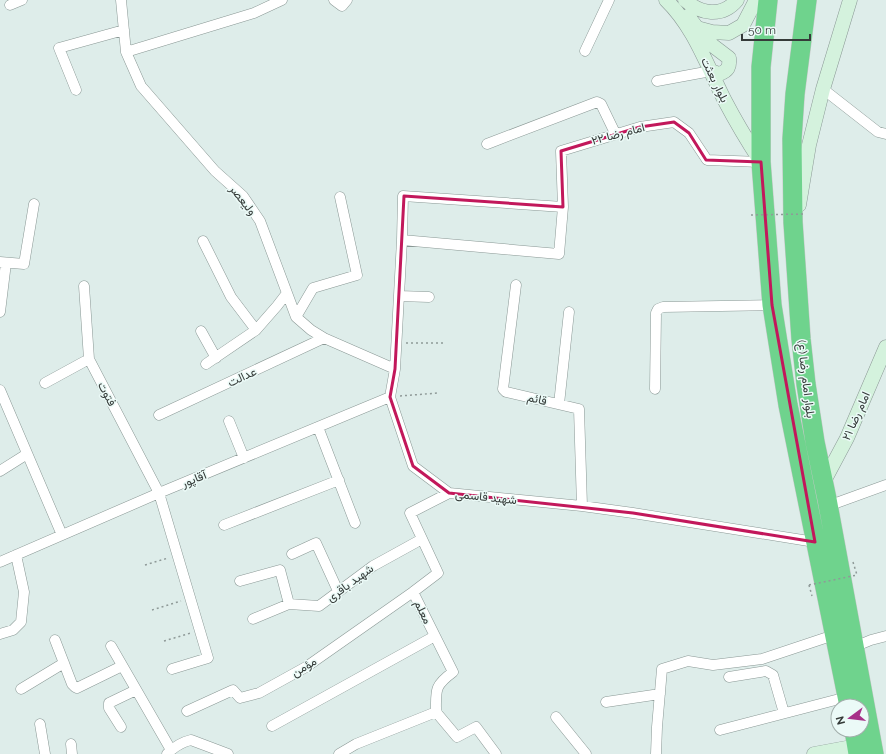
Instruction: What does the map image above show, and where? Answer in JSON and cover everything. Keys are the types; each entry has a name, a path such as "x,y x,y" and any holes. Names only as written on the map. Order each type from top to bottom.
{"highway":[{"name":"بلوار امام رضا (ع)","path":"768,0 761,67 760,121 761,162 772,300 784,381 847,698"},
{"name":"بلوار امام رضا (ع)","path":"807,0 795,94 792,138 794,233 801,339 815,442 874,754"},
{"path":"772,300 776,290 785,286 790,286 798,295"}],"street":[{"path":"10,5 22,0"},
{"name":"ولیعصر","path":"121,0 126,52 141,86 215,171 243,196 256,215 260,221 296,317 311,330 324,338 395,369"},
{"path":"126,52 254,13 282,0"},
{"path":"334,0 342,6 348,0"},
{"path":"585,50 609,0"},
{"name":"بلوار بعثت","path":"666,0 682,19 711,71 725,101 761,162"},
{"path":"685,2 707,13 714,13 729,8 737,0"},
{"path":"697,28 712,32 729,33 743,25 756,0"},
{"path":"794,233 809,145 822,89 850,0"},
{"path":"657,81 711,71 719,74 726,72 730,66 729,58 708,42 697,28 685,2"},
{"path":"76,90 58,48 124,30"},
{"path":"822,89 878,132 886,134"},
{"path":"487,144 597,102 601,104 615,134"},
{"name":"امام رضا ۲۲","path":"402,240 559,254 563,207 561,151 640,127 674,122 689,133 707,160 761,162"},
{"name":"شهید قاسمی","path":"563,207 403,196 397,343 395,369 390,397 413,466 449,493 582,506 816,542"},
{"path":"296,317 313,288 357,275 340,197"},
{"path":"0,312 3,262 24,264 34,204"},
{"path":"203,241 232,297 256,330"},
{"name":"قائم","path":"516,285 503,389 506,392 579,409 582,506"},
{"name":"فتوت","path":"84,286 89,359 159,493 208,658 172,669"},
{"path":"206,364 256,330 287,293"},
{"path":"399,296 429,297"},
{"path":"655,390 656,313 658,309 663,307 772,300"},
{"path":"559,404 569,312"},
{"path":"201,331 216,358"},
{"name":"عدالت","path":"159,415 324,338"},
{"name":"امام رضا ۲۱","path":"823,483 847,438 886,346"},
{"path":"45,383 89,359"},
{"path":"0,390 62,535"},
{"name":"آقاپور","path":"0,562 159,493 390,397"},
{"path":"229,422 244,458"},
{"path":"318,427 356,523"},
{"path":"0,471 27,454"},
{"path":"224,524 339,480"},
{"path":"828,506 886,485"},
{"name":"معلم","path":"436,712 436,690 443,679 453,672 413,592 438,573 410,513 449,493"},
{"name":"شهید باقری","path":"253,619 289,604 319,606 373,566 422,539"},
{"path":"292,554 316,543 338,591"},
{"path":"0,634 13,630 21,622 24,592 16,555"},
{"path":"240,581 280,570 289,604"},
{"name":"مؤمن","path":"187,710 233,690 240,698 259,693 306,667 413,592"},
{"path":"656,754 662,669 688,661 713,665 762,658 834,635"},
{"path":"272,726 435,636"},
{"path":"854,647 886,636"},
{"path":"55,640 72,684 77,688 122,666"},
{"path":"111,646 169,752 174,747 191,740 228,754"},
{"path":"21,689 64,663"},
{"path":"729,677 766,671 773,675 784,713"},
{"path":"121,727 109,708 109,704 136,690"},
{"path":"606,702 660,694"},
{"path":"720,730 784,713 830,704"},
{"path":"339,754 356,744 436,712 457,737 476,727 496,754"},
{"path":"556,717 586,754"},
{"path":"40,724 45,754"},
{"path":"814,754 856,743"}],"path":[{"path":"751,215 805,214"},
{"path":"397,343 445,343"},
{"path":"390,397 438,393"},
{"path":"145,565 178,555"},
{"path":"812,596 809,585 857,575 854,562"},
{"path":"152,610 190,598"},
{"path":"164,641 200,630"}],"highlighted area":[{"path":"674,122 689,133 706,160 761,162 772,305 815,542 633,513 449,493 413,466 390,397 395,369 404,196 563,207 561,151 640,127"}]}
